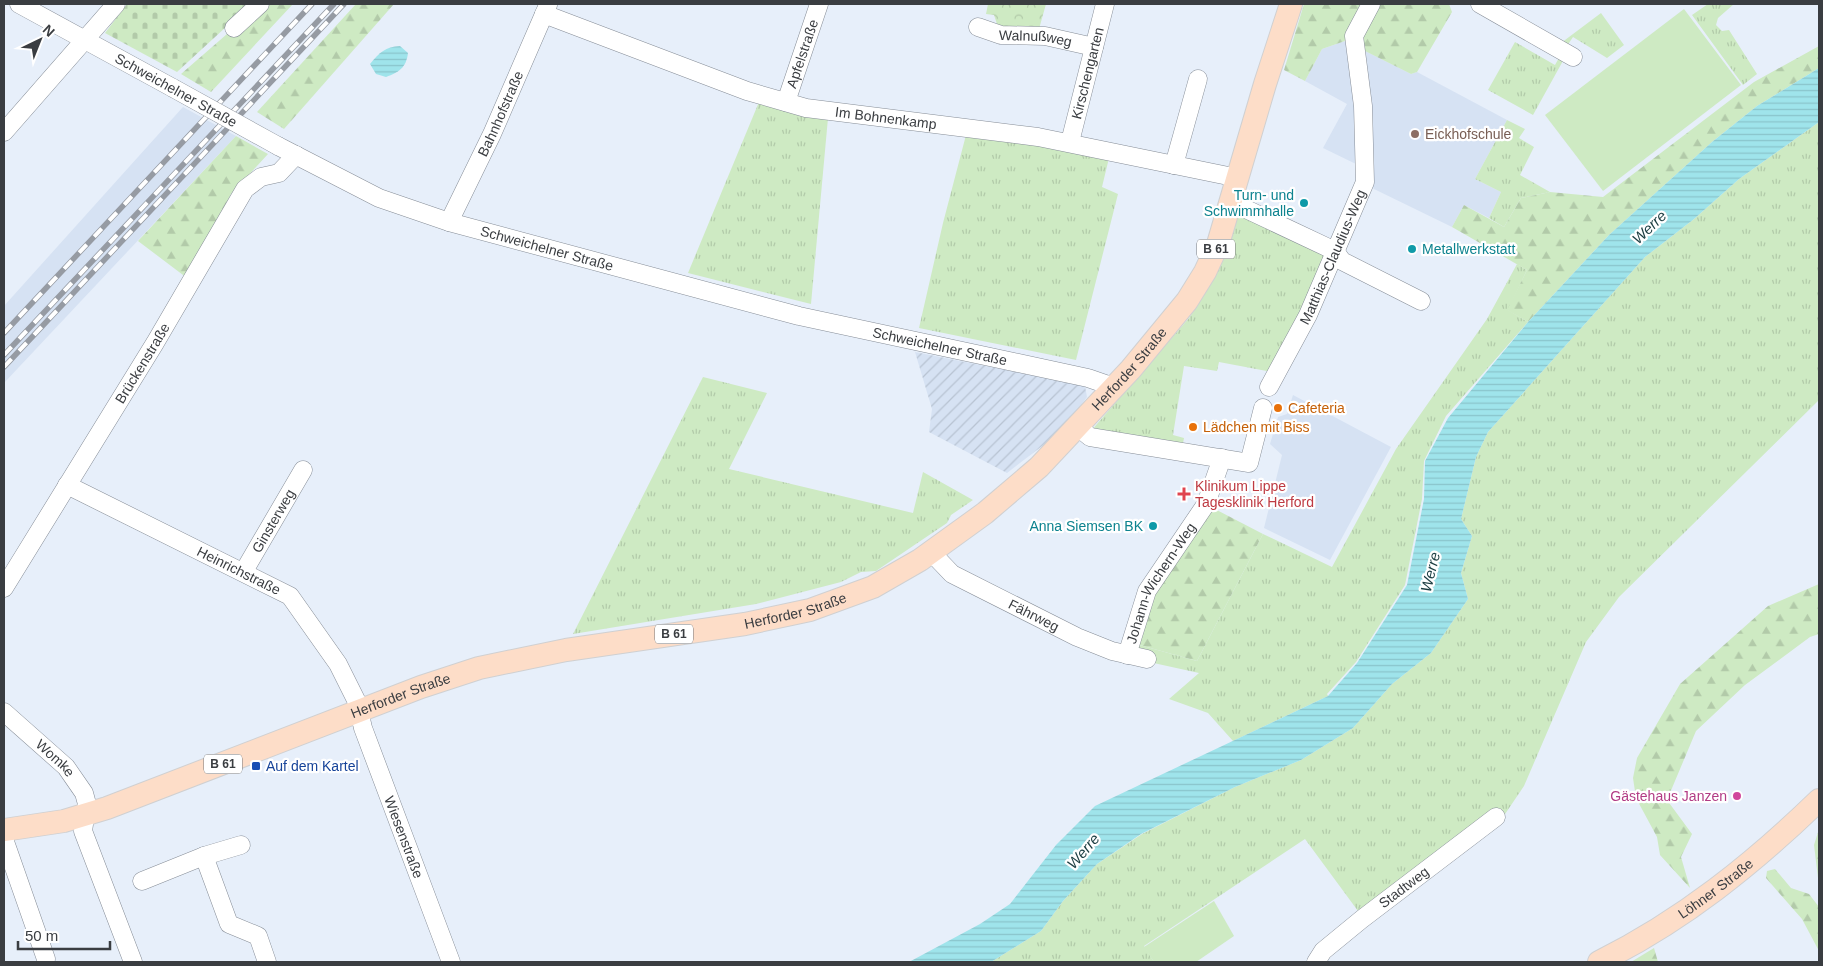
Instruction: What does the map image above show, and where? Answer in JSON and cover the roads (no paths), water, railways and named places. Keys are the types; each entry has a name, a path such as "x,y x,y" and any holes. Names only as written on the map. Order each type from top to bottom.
{"main road":[{"name":"Herforder Straße","path":"4,830 86,815 420,687 479,668 525,657 745,624 810,610 874,587 931,552 1084,432 1114,387 1164,330 1196,286 1218,244 1264,84 1291,4"},
{"name":"Löhner Straße","path":"1599,962 1649,934 1727,882 1754,861 1819,800"}],"street":[{"name":"Schweichelner Straße","path":"19,4 278,146 379,198 449,222 799,316 1088,378 1114,387"},
{"path":"4,132 116,4"},
{"path":"234,28 260,4"},
{"name":"Apfelstraße","path":"786,102 819,4"},
{"name":"Kirschengarten","path":"1070,142 1105,4"},
{"name":"Matthias-Claudius-Weg","path":"1269,387 1308,315 1365,182 1362,106 1354,36 1371,4"},
{"path":"1489,6 1572,56"},
{"name":"Im Bohnenkamp","path":"546,9 747,91 786,102 828,112 1070,142 1238,178"},
{"name":"Bahnhofstraße","path":"449,222 488,143 546,9"},
{"name":"Walnußweg","path":"978,28 1001,35 1045,36 1094,47"},
{"path":"1174,165 1198,79"},
{"name":"Brückenstraße","path":"4,588 155,343 245,189 261,177 279,173 296,155"},
{"path":"1231,202 1335,251 1342,261 1421,301"},
{"path":"1084,432 1249,463 1263,408"},
{"name":"Johann-Wichern-Weg","path":"1127,655 1147,591 1206,504 1222,458"},
{"name":"Ginsterweg","path":"244,572 303,470"},
{"name":"Heinrichstraße","path":"67,485 290,596 338,664 360,711"},
{"name":"Fährweg","path":"931,552 952,574 1077,637 1127,655 1147,659"},
{"name":"Wiesenstraße","path":"360,711 363,728 451,962"},
{"name":"Womke","path":"4,712 66,767 84,794 87,804 83,831 133,962"},
{"name":"Stadtweg","path":"1316,962 1324,951 1362,919 1496,817"},
{"path":"4,839 46,959"},
{"path":"142,881 204,856 241,846"},
{"path":"204,856 228,924 258,936 267,962"}],"water":[{"path":"400,46 408,53 404,66 386,77 376,74 370,64 380,53"},
{"name":"Werre","path":"1819,68 1819,122 1739,179 1694,219 1645,257 1488,432 1476,457 1461,519 1472,536 1461,573 1468,599 1431,653 1392,684 1353,728 1301,760 1235,787 1141,834 1097,864 1063,901 1041,931 991,962 909,962 980,924 1010,904 1056,845 1095,806 1328,696 1357,663 1407,585 1424,499 1425,461 1448,418 1528,322 1609,235 1712,142 1757,106"}],"railway":[{"path":"4,333 312,4"},
{"path":"4,355 334,4"},
{"path":"4,367 344,4"}],"place":[{"name":"Eickhofschule","path":"1415,134"},
{"name":"Turn- und Schwimmhalle","path":"1304,203"},
{"name":"Metallwerkstatt","path":"1412,249"},
{"name":"Cafeteria","path":"1278,408"},
{"name":"Lädchen mit Biss","path":"1193,427"},
{"name":"Klinikum Lippe Tagesklinik Herford","path":"1184,494"},
{"name":"Anna Siemsen BK","path":"1153,526"},
{"name":"Auf dem Kartel","path":"256,766"},
{"name":"Gästehaus Janzen","path":"1737,796"}]}
